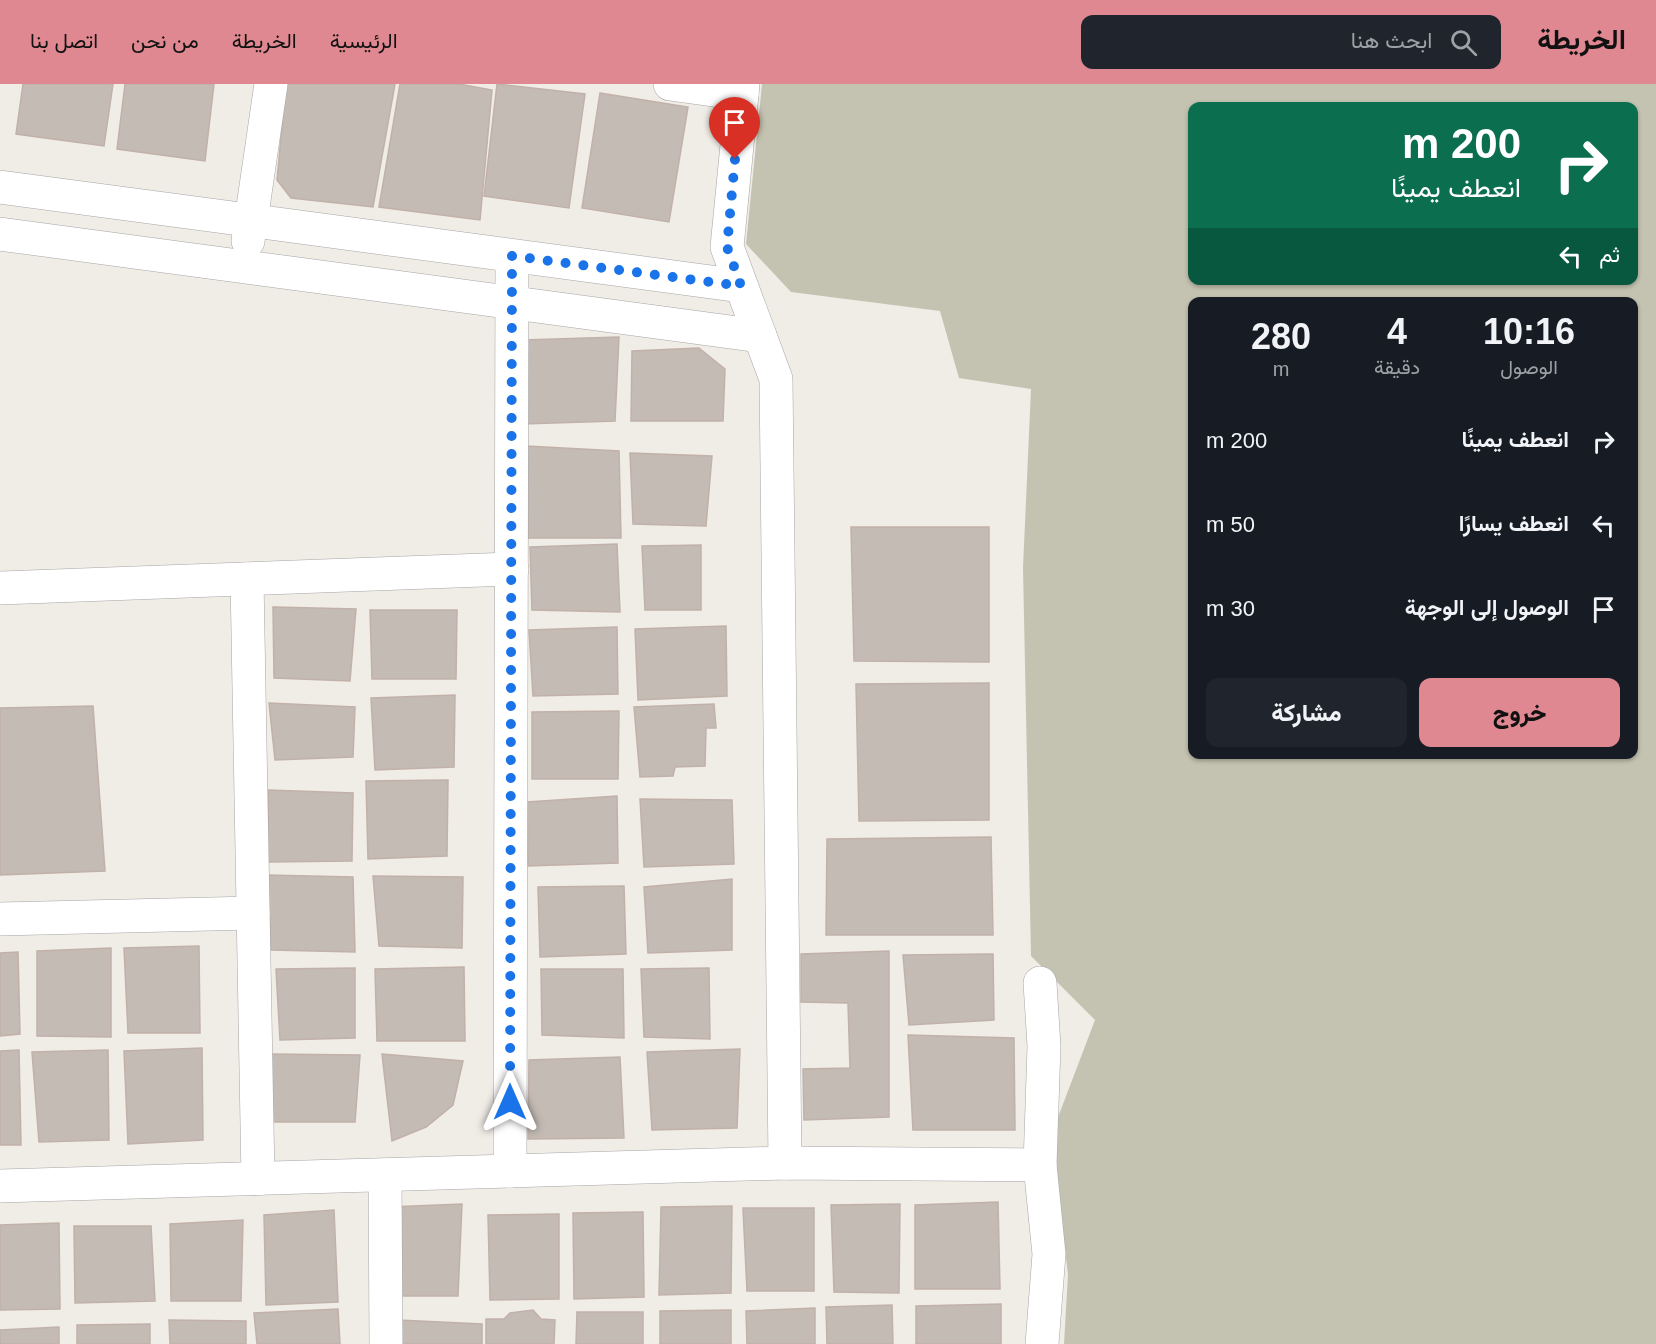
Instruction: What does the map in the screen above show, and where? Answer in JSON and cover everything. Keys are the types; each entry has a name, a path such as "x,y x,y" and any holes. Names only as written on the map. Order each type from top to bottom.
{"street":[{"path":"244,267 271,84"},
{"path":"670,84 742,89 727,247 776,379 785,1163"},
{"path":"0,187 741,286"},
{"path":"0,234 760,336"},
{"path":"510,1171 512,256"},
{"path":"0,588 512,569"},
{"path":"247,579 258,1179"},
{"path":"0,919 253,914"},
{"path":"1040,983 1044,1046 1040,1165 1049,1254 1042,1344"},
{"path":"0,1186 785,1163 1040,1165"},
{"path":"385,1175 386,1344"}],"shaded area":[{"path":"762,84 1656,84 1656,1344 1064,1344 1068,1275 1052,1133 1095,1020 1031,956 1023,568 1031,389 959,378 940,311 791,292 746,244"}],"building":[{"path":"23,84 113,84 104,146 16,134"},
{"path":"125,84 214,84 205,161 117,149"},
{"path":"286,84 395,84 373,207 291,198 277,180"},
{"path":"400,84 459,84 492,90 480,220 379,207"},
{"path":"497,84 585,94 569,208 484,196"},
{"path":"600,93 688,107 669,222 582,208"},
{"path":"619,337 615,421 523,424 524,340"},
{"path":"699,348 725,369 723,421 631,421 632,351"},
{"path":"526,446 619,451 621,538 528,538"},
{"path":"630,453 712,456 706,526 633,524"},
{"path":"851,527 989,527 989,662 854,661"},
{"path":"617,544 620,612 532,610 530,547"},
{"path":"701,545 701,610 645,610 642,546"},
{"path":"273,607 356,609 350,681 274,678"},
{"path":"370,610 457,610 456,679 372,679"},
{"path":"726,626 727,696 638,700 635,629"},
{"path":"617,627 618,694 533,696 529,630"},
{"path":"989,683 989,820 859,821 856,684"},
{"path":"455,695 454,767 375,770 371,698"},
{"path":"269,703 355,707 353,757 275,760"},
{"path":"714,704 716,728 706,728 705,766 675,767 673,776 640,777 634,707"},
{"path":"93,706 105,871 0,875 0,708"},
{"path":"619,711 618,779 532,779 532,712"},
{"path":"448,780 447,856 368,859 366,781"},
{"path":"268,790 353,793 352,861 268,862"},
{"path":"617,796 618,863 528,866 527,802"},
{"path":"640,799 732,800 734,864 644,867"},
{"path":"991,837 993,935 826,935 827,839"},
{"path":"267,875 353,877 355,952 271,950"},
{"path":"373,876 463,877 462,948 379,946"},
{"path":"732,879 732,950 648,953 644,887"},
{"path":"624,886 626,954 540,957 538,887"},
{"path":"199,946 200,1033 128,1033 124,948"},
{"path":"111,948 111,1037 37,1036 37,951"},
{"path":"889,951 889,1117 804,1120 803,1069 850,1068 848,1003 801,1002 801,954"},
{"path":"18,952 20,1034 0,1036 0,953"},
{"path":"993,954 994,1020 909,1025 903,955"},
{"path":"464,967 465,1041 377,1041 375,969"},
{"path":"355,968 355,1038 280,1040 276,969"},
{"path":"709,968 710,1039 644,1037 641,969"},
{"path":"541,969 623,969 624,1038 542,1035"},
{"path":"908,1035 1014,1038 1015,1130 913,1130"},
{"path":"202,1048 203,1140 128,1144 124,1051"},
{"path":"740,1049 737,1128 652,1130 647,1052"},
{"path":"19,1050 21,1145 0,1145 0,1051"},
{"path":"108,1050 109,1140 39,1142 32,1052"},
{"path":"269,1054 360,1055 355,1122 272,1122"},
{"path":"382,1054 463,1061 453,1105 426,1127 392,1141"},
{"path":"620,1057 624,1138 528,1139 529,1060"},
{"path":"998,1202 1000,1289 915,1289 915,1205"},
{"path":"462,1204 458,1296 390,1296 389,1207"},
{"path":"900,1204 899,1293 834,1292 831,1205"},
{"path":"732,1206 731,1293 659,1295 661,1207"},
{"path":"743,1208 814,1208 814,1291 747,1291"},
{"path":"334,1210 338,1302 266,1305 264,1215"},
{"path":"643,1212 644,1297 574,1299 573,1213"},
{"path":"559,1214 559,1299 490,1300 488,1215"},
{"path":"243,1220 241,1301 171,1301 170,1224"},
{"path":"59,1223 60,1309 0,1310 0,1225"},
{"path":"74,1226 151,1226 155,1301 75,1303"},
{"path":"1001,1304 1001,1344 916,1344 916,1306"},
{"path":"892,1305 893,1344 827,1344 826,1307"},
{"path":"815,1308 815,1344 747,1344 746,1311"},
{"path":"338,1309 340,1344 257,1344 254,1313"},
{"path":"533,1310 541,1319 555,1320 554,1344 486,1344 486,1319 504,1319 510,1313"},
{"path":"731,1310 731,1344 660,1344 660,1311"},
{"path":"577,1312 643,1312 643,1344 576,1344"},
{"path":"169,1320 246,1321 246,1344 170,1344"},
{"path":"398,1320 482,1324 482,1344 398,1344"},
{"path":"150,1324 150,1344 77,1344 77,1325"},
{"path":"59,1327 59,1344 0,1344 0,1330"}],"route":[{"path":"510,1102 512,256 741,286 727,247 735,159"}]}
